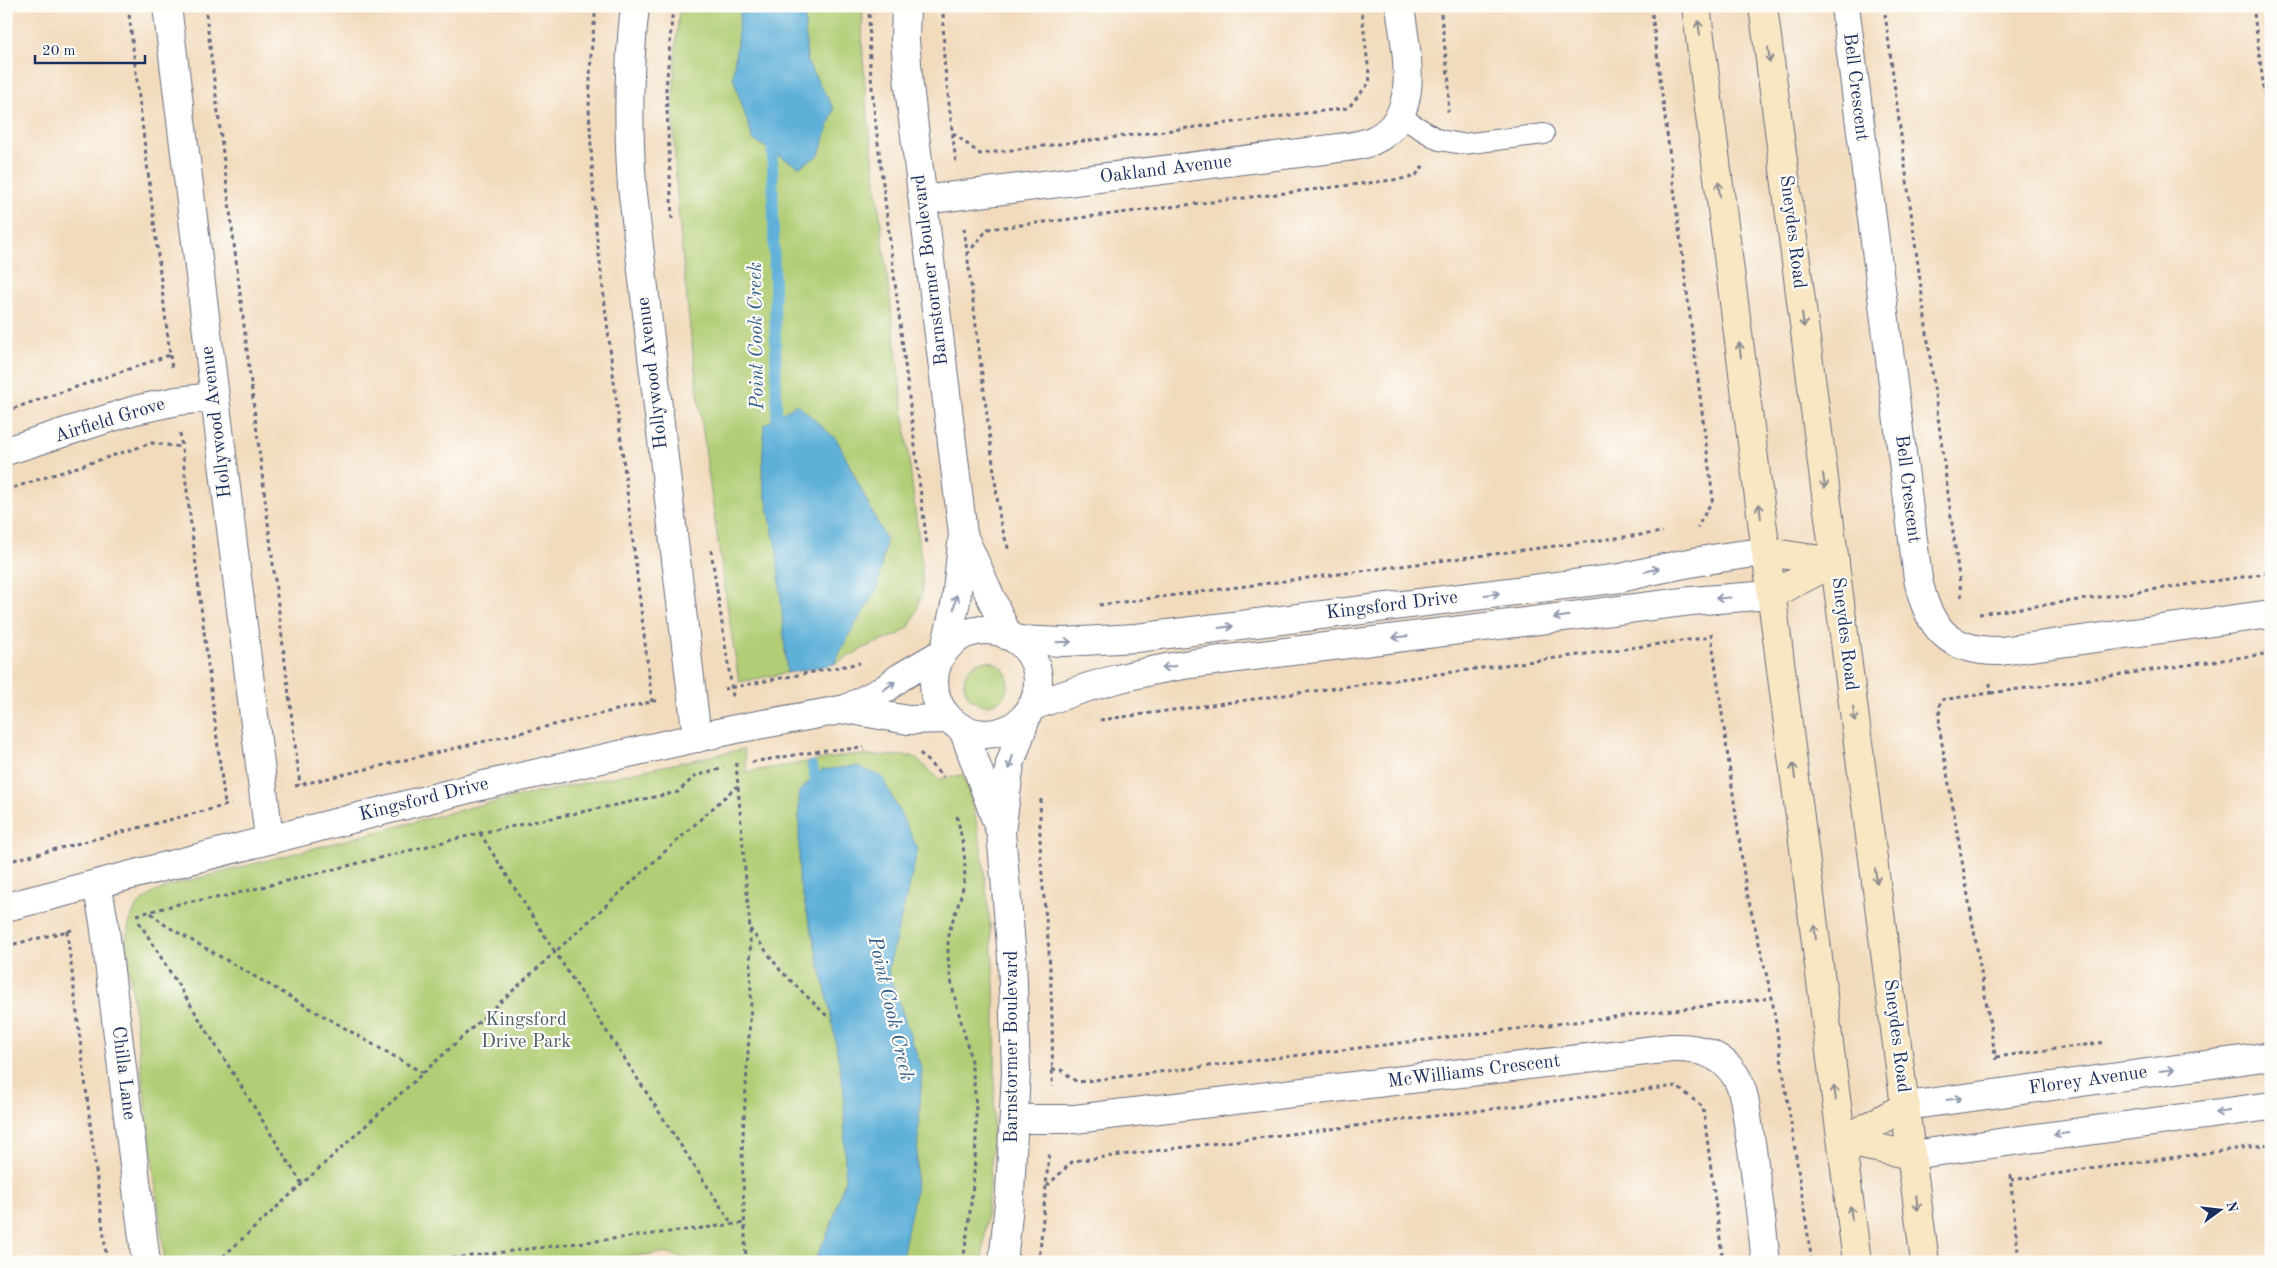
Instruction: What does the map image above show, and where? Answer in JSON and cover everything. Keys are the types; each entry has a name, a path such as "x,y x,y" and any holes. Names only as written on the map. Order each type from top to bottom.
{"main road":[{"path":"1696,6 1857,1262"},
{"name":"Sneydes Road","path":"1763,6 1925,1262"},
{"path":"1766,552 1834,562"},
{"path":"1771,594 1834,562"},
{"path":"1842,1141 1906,1106"},
{"path":"1842,1141 1911,1155"}],"street":[{"name":"Hollywood Avenue","path":"167,6 269,838"},
{"name":"Hollywood Avenue","path":"635,6 629,88 628,136 632,186 697,738"},
{"name":"Barnstormer Boulevard","path":"906,6 905,40 922,200 963,534 956,601 944,651"},
{"name":"Oakland Avenue","path":"922,200 1357,145 1373,141 1392,128 1405,102 1408,84 1400,6"},
{"name":"Bell Crescent","path":"1845,6 1922,598 1927,613 1936,627 1958,645 1974,650 1989,651 2271,614"},
{"name":"Airfield Grove","path":"6,451 135,410 177,401 214,398"},
{"name":"Barnstormer Boulevard","path":"963,534 1012,638"},
{"name":"Kingsford Drive","path":"1012,638 1044,642 1136,638 1621,578 1702,560 1766,552"},
{"name":"Kingsford Drive","path":"1030,710 1108,680 1173,666 1707,599 1771,594"},
{"path":"974,631 998,631 1012,638 1030,655 1037,674 1038,685 1030,710 1013,727 997,734 974,734 956,724 938,702 934,687 934,672 944,651 954,641 974,631"},
{"name":"Kingsford Drive","path":"6,907 269,838 480,786 697,738 846,709 885,689 899,678 944,651"},
{"name":"Kingsford Drive","path":"846,709 908,720 956,724"},
{"name":"Barnstormer Boulevard","path":"1002,1262 1015,1119 1016,1062 1012,957 1001,832 1010,764 1030,710"},
{"name":"Barnstormer Boulevard","path":"956,724 977,769 1001,832"},
{"name":"Chilla Lane","path":"97,884 104,922 146,1262"},
{"name":"McWilliams Crescent","path":"1015,1119 1075,1119 1671,1048 1696,1049 1720,1059 1736,1075 1741,1088 1751,1142 1766,1262"},
{"name":"Florey Avenue","path":"1906,1106 2271,1056"},
{"path":"1911,1155 2271,1106"}],"lane":[{"path":"1399,116 1439,140 1463,144 1544,134"}],"path":[{"path":"128,6 225,805"},
{"path":"205,6 300,785"},
{"path":"596,6 591,54 589,108 595,212 652,702"},
{"path":"943,6 944,60 960,195 1000,521 1010,556"},
{"path":"953,132 980,154 1348,108 1370,82 1361,6"},
{"path":"1652,6 1713,499 1697,528 1702,560"},
{"path":"1884,6 1960,590 1966,607"},
{"path":"2253,6 2271,143"},
{"path":"6,411 170,355"},
{"path":"6,490 152,443 181,447"},
{"path":"1687,529 1697,528"},
{"path":"1090,606 1668,532"},
{"path":"1971,614 2271,573"},
{"path":"1707,599 1746,889 1772,998 1812,1262"},
{"path":"1985,613 1989,651 1990,693"},
{"path":"1096,721 1711,637"},
{"path":"1996,1057 1939,726 1940,700 2271,653"},
{"path":"6,862 300,785 652,702 865,662"},
{"path":"302,1184 135,916 186,902 222,897 480,833 678,792 695,776 736,765 826,750 874,747"},
{"path":"942,774 977,769"},
{"path":"217,1262 738,786"},
{"path":"480,833 732,1224"},
{"path":"151,913 165,925 423,1073"},
{"path":"6,946 104,922"},
{"path":"750,929 796,988 828,1017"},
{"path":"67,931 107,1262"},
{"path":"1052,1069 1061,1070 1077,1082 1772,998"},
{"path":"1048,1186 1073,1161 1676,1086 1703,1107 1723,1262"},
{"path":"2019,1262 2011,1180 2271,1144"},
{"path":"421,1262 744,1223"}],"green space":[{"path":"680,6 863,6 862,42 866,100 922,567 922,592 916,613 909,627 898,635 870,645 834,664 739,682 706,455 681,241 674,123 676,45"},
{"path":"986,661 998,665 1004,671 1008,683 1004,695 998,701 986,705 974,701 968,695 964,683 968,671 974,665"},
{"name":"Kingsford Drive Park","path":"744,749 747,772 850,755 913,756 939,779 963,775 977,823 982,855 992,950 994,994 995,1084 987,1217 982,1262 691,1262 672,1254 660,1253 586,1262 165,1262 126,943 127,932 133,914 143,901 150,895 169,886 476,806"}],"water":[{"path":"741,6 804,6 807,62 834,109 819,155 799,167 753,140 733,77"},
{"path":"797,404 837,440 886,540 877,589 834,664 787,673 777,552 762,478 764,425"},
{"path":"857,766 882,777 918,849 888,970 922,1070 915,1192 901,1262 814,1262 831,1226 845,1179 844,1092 829,1004 799,880 799,791 822,770"}],"waterway":[{"name":"Point Cook Creek","path":"772,135 777,432"},
{"name":"Point Cook Creek","path":"812,766 819,791"}]}
